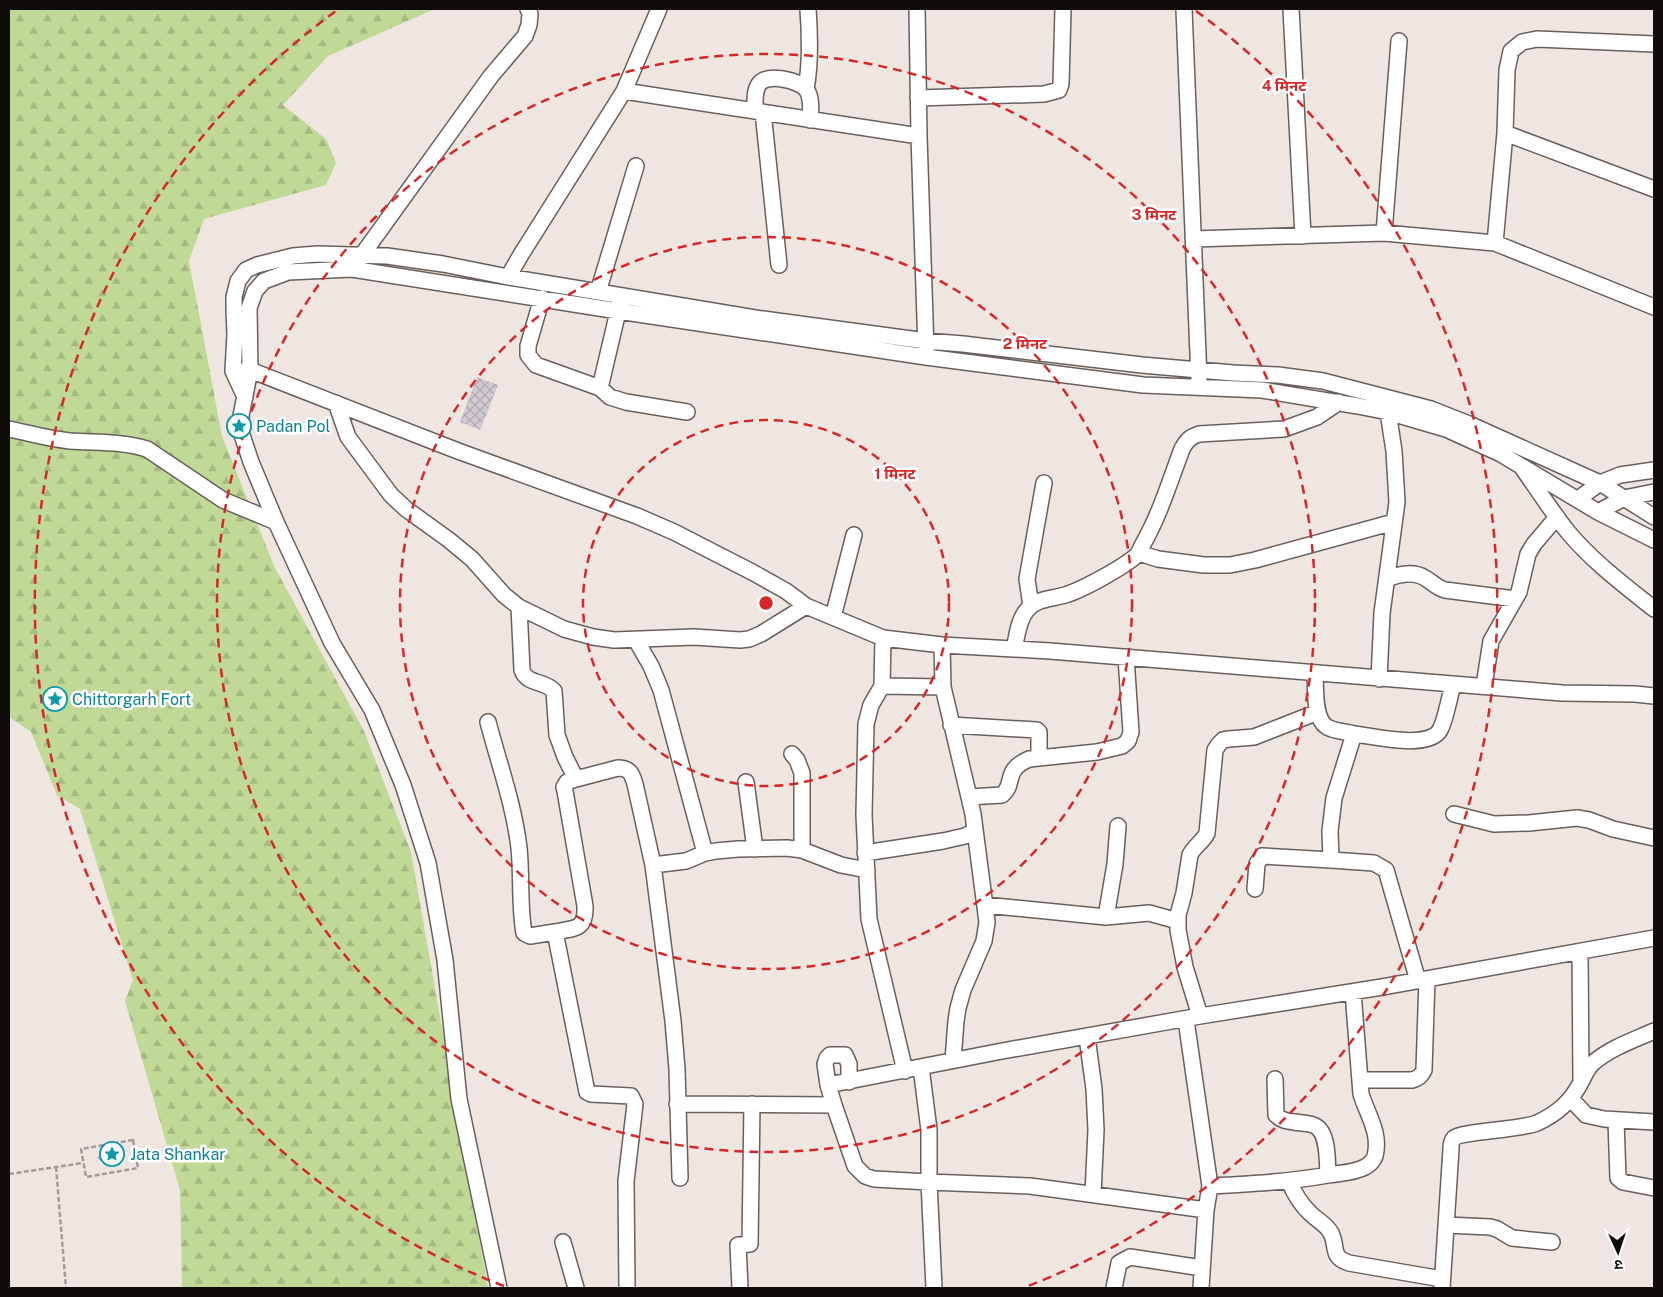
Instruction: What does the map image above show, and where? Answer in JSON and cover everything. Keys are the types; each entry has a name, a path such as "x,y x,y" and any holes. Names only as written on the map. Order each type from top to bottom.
{"street":[{"path":"352,269 491,76 525,36 529,26 530,14 528,9"},
{"path":"508,277 624,91 659,9"},
{"path":"806,89 810,52 808,9"},
{"path":"917,9 926,349"},
{"path":"918,98 1044,94 1059,90 1061,84 1062,9"},
{"path":"1184,9 1199,388"},
{"path":"1291,9 1303,236"},
{"path":"1495,243 1505,133 1507,70 1511,51 1522,42 1537,39 1654,44"},
{"path":"1384,233 1399,41"},
{"path":"779,265 756,94 759,84 766,79 776,78 799,84 806,89 809,96 811,105 810,120"},
{"path":"624,91 919,136"},
{"path":"1505,133 1654,189"},
{"path":"598,292 636,166"},
{"path":"1193,240 1384,233 1495,243 1654,307"},
{"path":"245,397 233,371 234,297 238,281 246,270 257,265 293,256 317,254 362,255 417,260 598,292 620,304"},
{"path":"499,1288 460,1099 444,960 428,862 403,786 372,710 332,643 250,462 239,426 250,370 249,308 254,291 264,281 288,272 352,269 542,298 755,318 1039,371 1142,385 1262,390 1339,402 1388,412 1446,429 1502,454 1598,512 1654,540"},
{"path":"542,298 528,346 528,355 536,365 600,388 610,397 626,402 687,412"},
{"path":"600,388 620,304"},
{"path":"926,349 963,344 1142,365 1278,375 1322,381 1431,409 1469,424 1600,483 1654,518"},
{"path":"1039,371 1043,354"},
{"path":"233,371 250,370 458,451 637,516 674,532 771,582 806,606 883,638 942,645 1126,657 1453,685 1562,693 1654,696"},
{"path":"1014,649 1021,622 1025,612 1031,606 1039,600 1065,595 1078,590 1139,553 1154,524 1182,449 1191,437 1200,434 1284,429 1317,417 1339,402"},
{"path":"336,403 348,437 392,495 406,509 465,553 504,595 520,607 564,630 614,640 676,638 730,640 749,638 761,634 806,606"},
{"path":"1379,679 1382,614 1397,502 1394,451 1388,412"},
{"path":"9,429 68,441 130,444 147,449 223,500 276,522"},
{"path":"1520,464 1557,517 1585,550 1627,588 1654,609"},
{"path":"1578,500 1600,483 1620,475 1654,470"},
{"path":"1031,606 1027,579 1044,483"},
{"path":"1598,512 1624,498 1654,492"},
{"path":"1484,686 1488,649 1519,592 1528,554 1557,517"},
{"path":"1139,553 1158,559 1204,565 1230,565 1255,560 1394,522"},
{"path":"833,617 854,535"},
{"path":"1387,579 1395,576 1417,574 1423,576 1440,589 1515,599"},
{"path":"520,607 522,670 530,681 546,684 554,691 557,735 576,779"},
{"path":"883,638 882,686 871,705 866,724 865,853 869,918 905,1071"},
{"path":"636,640 651,666 661,690 705,853"},
{"path":"942,645 943,687 969,797 988,922 984,941 963,990 958,1008 953,1060"},
{"path":"969,797 1002,795 1006,792 1013,770 1019,763 1029,758 1096,752 1122,746 1128,741 1131,732 1126,657"},
{"path":"1315,672 1318,712 1327,727 1354,734 1414,741 1426,740 1435,736 1440,729 1453,685"},
{"path":"882,686 943,687"},
{"path":"1201,1288 1206,1210 1210,1186 1193,1018 1178,930 1190,855 1207,833 1215,750 1219,744 1229,739 1254,737 1318,712"},
{"path":"488,722 513,811 519,848 524,932 530,936 579,927 584,922 585,906 564,791 567,782 618,768 628,770 632,775 653,865 674,1021 680,1178"},
{"path":"952,725 1037,730 1039,732 1039,757"},
{"path":"1331,860 1330,831 1334,798 1354,734"},
{"path":"792,754 797,760 802,773 802,850"},
{"path":"746,782 755,849"},
{"path":"1454,814 1494,824 1529,823 1577,818 1613,829 1654,838"},
{"path":"1106,917 1115,864 1118,826"},
{"path":"865,853 944,841 965,836 975,831"},
{"path":"653,865 686,861 705,853 738,849 787,848 802,850 841,865 867,870"},
{"path":"1254,889 1257,864 1262,856 1374,863 1386,870 1423,980 1424,1070 1422,1075 1412,1080 1360,1080"},
{"path":"985,905 1106,917 1149,913 1178,921"},
{"path":"555,932 586,1092 591,1094 631,1096 634,1104 626,1181 626,1288"},
{"path":"828,1085 921,1068 953,1060 1423,980 1654,938"},
{"path":"1580,952 1581,1082"},
{"path":"1210,1186 1289,1181 1354,1171 1372,1162 1375,1156 1376,1134 1374,1124 1365,1108 1361,1094 1353,992"},
{"path":"1289,1181 1293,1192 1300,1202 1309,1212 1326,1225 1340,1260 1442,1284 1451,1149 1455,1137 1464,1133 1503,1130 1535,1124 1558,1111 1571,1099 1592,1064 1605,1054 1654,1030"},
{"path":"1087,1037 1094,1088 1096,1122 1093,1194"},
{"path":"848,1082 849,1064 845,1055 830,1055 825,1064 834,1106 856,1166 865,1176 874,1179 1030,1186 1206,1210"},
{"path":"921,1068 928,1130 928,1182 934,1288"},
{"path":"1275,1079 1276,1114 1280,1119 1315,1125 1321,1130 1325,1137 1328,1175"},
{"path":"1571,1099 1586,1115 1604,1119 1654,1122"},
{"path":"677,1104 834,1106"},
{"path":"740,1288 738,1245 750,1244 752,1104"},
{"path":"1616,1120 1618,1178 1623,1182 1654,1188"},
{"path":"1446,1225 1490,1227 1512,1238 1552,1242"},
{"path":"563,1242 576,1288"},
{"path":"1114,1288 1119,1263 1130,1257 1202,1268"}],"path":[{"path":"133,1140 138,1168 86,1177 83,1163 81,1148 133,1140"},
{"path":"9,1174 83,1163"},
{"path":"56,1167 66,1288"}],"green space":[{"path":"9,9 435,9 328,56 283,105 326,139 336,163 326,185 204,219 189,261 222,436 275,568 364,731 411,852 488,1288 182,1288 180,1190 125,1001 133,980 80,809 57,795 31,732 9,717"}],"building":[{"path":"477,377 498,385 480,430 460,422"},
{"path":"107,1149 113,1152 115,1156 109,1165 97,1158"}],"place":[{"name":"Padan Pol","path":"239,426"},
{"name":"Chittorgarh Fort","path":"55,699"},
{"name":"Jata Shankar","path":"112,1154"}]}
